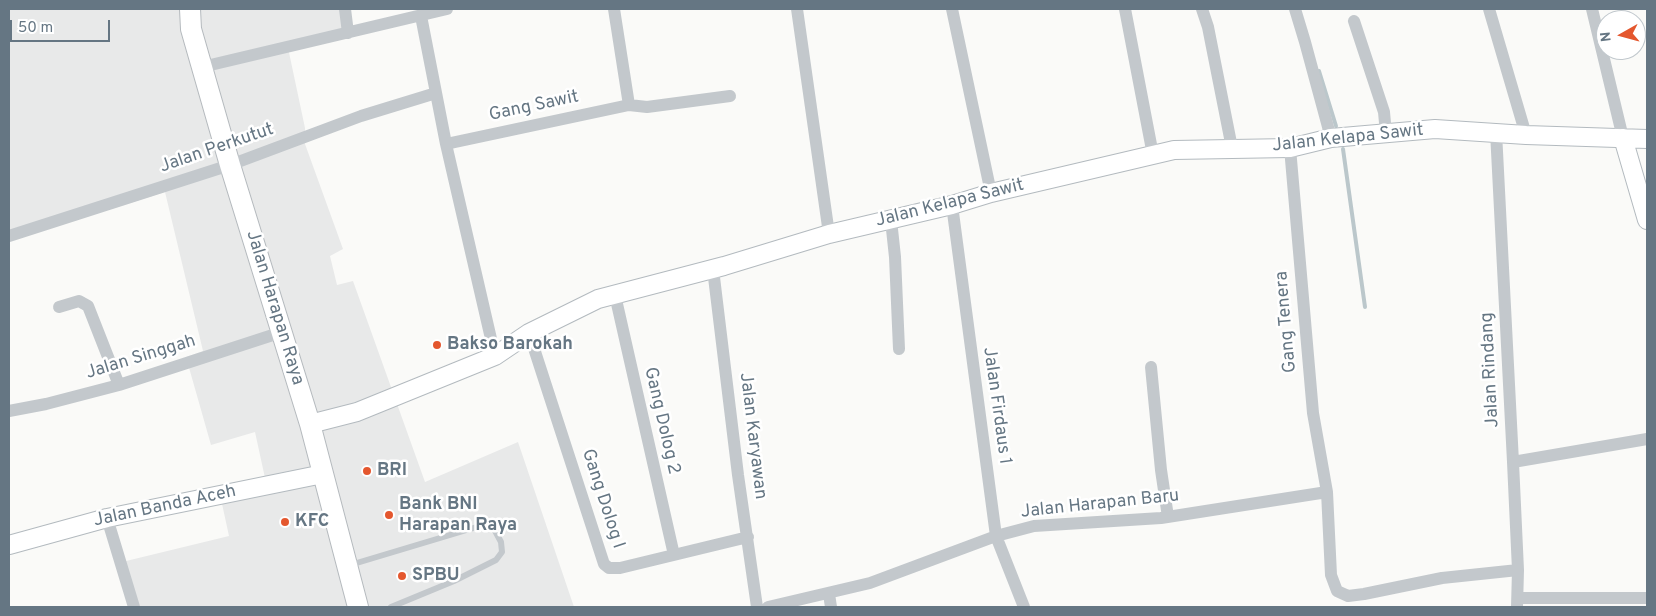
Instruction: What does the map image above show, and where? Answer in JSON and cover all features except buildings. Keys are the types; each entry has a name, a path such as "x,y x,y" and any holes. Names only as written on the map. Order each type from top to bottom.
{"main road":[{"name":"Jalan Harapan Raya","path":"190,9 191,29 230,165 310,424 358,607"},
{"name":"Jalan Kelapa Sawit","path":"310,424 357,412 495,356 529,333 598,300 713,269 829,234 952,206 991,193 1174,150 1290,148 1331,138 1435,129 1526,135 1647,139"},
{"path":"1623,138 1644,195 1647,220"},
{"name":"Jalan Banda Aceh","path":"9,545 107,518 323,474"}],"street":[{"path":"345,9 348,33"},
{"path":"202,67 447,9"},
{"path":"614,9 629,105"},
{"path":"797,9 829,234"},
{"path":"952,9 991,193"},
{"path":"1125,9 1152,155"},
{"path":"1202,9 1208,27 1232,148"},
{"path":"1295,9 1331,138"},
{"path":"1489,9 1526,135"},
{"path":"1592,9 1623,138"},
{"path":"421,16 446,144 495,356"},
{"path":"1354,21 1384,112 1386,134"},
{"name":"Jalan Perkutut","path":"9,236 230,165 362,116 436,93"},
{"name":"Gang Sawit","path":"446,144 629,105 648,107 730,96"},
{"name":"Jalan Rindang","path":"1496,132 1513,462 1518,602"},
{"name":"Gang Tenera","path":"1290,148 1313,412 1327,492 1331,575 1337,591 1348,596 1442,578 1518,570"},
{"name":"Jalan Firdaus 1","path":"952,206 996,536 1024,607"},
{"path":"891,220 896,275 899,349"},
{"name":"Jalan Karyawan","path":"713,269 738,475 757,607"},
{"name":"Gang Dolog 2","path":"615,295 674,555"},
{"path":"59,307 79,301 88,306 119,385"},
{"name":"Jalan Singgah","path":"9,411 46,404 119,385 282,332"},
{"name":"Gang Dolog I","path":"529,333 604,564 610,568 620,568 748,537"},
{"path":"1151,368 1161,470 1168,516"},
{"path":"1513,462 1647,439"},
{"name":"Jalan Harapan Baru","path":"768,607 870,583 996,536 1034,526 1168,516 1327,492"},
{"path":"107,518 134,607"},
{"path":"828,594 831,607"},
{"path":"1518,602 1647,598"}],"lane":[{"path":"347,566 480,526 492,527 496,531 501,542 502,552 496,560 454,581 391,607"}],"shaded area":[{"path":"9,9 348,9 350,28 287,43 305,128 305,144 343,249 330,256 337,285 353,281 425,482 518,442 574,607 135,607 122,562 229,536 219,490 265,478 255,432 211,445 186,357 203,351 165,192 9,241"}],"waterway":[{"path":"1319,71 1336,126"},
{"path":"1343,149 1365,307"}],"place":[{"name":"Bakso Barokah","path":"437,345"},
{"name":"BRI","path":"367,471"},
{"name":"Bank BNI Harapan Raya","path":"389,515"},
{"name":"KFC","path":"285,522"},
{"name":"SPBU","path":"402,576"}]}
